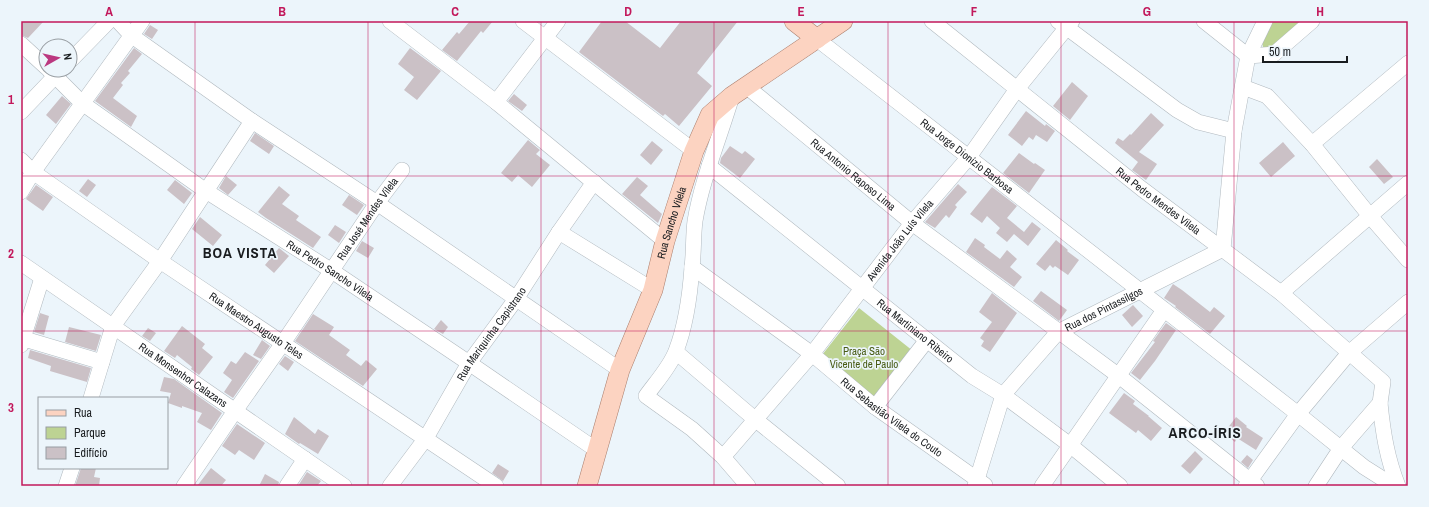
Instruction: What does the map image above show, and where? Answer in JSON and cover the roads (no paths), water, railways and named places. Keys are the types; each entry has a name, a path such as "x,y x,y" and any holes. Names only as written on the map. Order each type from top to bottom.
{"main road":[{"name":"Rua Jorge Dionízio Barbosa","path":"794,21 817,39"},
{"name":"Rua Sancho Vilela","path":"587,486 620,370 653,290 665,241 694,151 710,115 739,91 843,21"}],"street":[{"path":"78,53 108,21"},
{"path":"118,21 132,36 252,121 377,203 620,370"},
{"path":"21,192 33,172 142,21"},
{"path":"390,21 496,102 665,241"},
{"path":"523,21 694,151"},
{"path":"496,102 558,21"},
{"name":"Rua Pedro Mendes Vilela","path":"932,21 1142,189 1281,293 1383,382 1380,403"},
{"path":"1204,21 1248,56 1274,54 1312,21"},
{"path":"1223,249 1234,131 1248,56 1266,21"},
{"path":"1066,23 1177,110 1198,122 1234,131"},
{"name":"Avenida João Luís Vilela","path":"723,457 812,354 912,223 969,157 1066,23"},
{"name":"Rua Jorge Dionízio Barbosa","path":"817,39 1364,467 1394,486"},
{"name":"Rua Pedro Sancho Vilela","path":"21,44 38,58"},
{"path":"1312,144 1408,63"},
{"path":"21,112 48,78"},
{"name":"Rua Pedro Sancho Vilela","path":"59,78 82,103 206,191 332,271 598,451"},
{"path":"1243,87 1267,96 1312,144 1370,216 1408,260"},
{"path":"739,91 709,166 695,222 688,306 681,337 676,352 646,396 692,429 723,457 748,486"},
{"name":"Rua Antonio Raposo Lima","path":"739,91 912,223 1119,376 1251,484"},
{"path":"91,397 113,326 160,261 252,121"},
{"name":"Rua Maestro Augusto Teles","path":"21,160 33,172 160,261 496,486"},
{"name":"Rua Martiniano Ribeiro","path":"709,166 972,376 1003,395 1070,445 1116,485"},
{"name":"Rua José Mendes Vilela","path":"184,486 283,343 377,203 402,170"},
{"name":"Rua Mariquinha Capistrano","path":"390,486 426,438 469,363 516,299 558,232 594,182"},
{"path":"1281,293 1408,183"},
{"path":"558,232 653,290"},
{"name":"Rua dos Pintassilgos","path":"979,484 1003,395 1058,332 1223,249"},
{"name":"Rua Monsenhor Calazans","path":"21,264 344,486"},
{"name":"Rua Sebastião Vilela do Couto","path":"692,267 812,354 875,407 979,484"},
{"path":"42,278 22,340 102,362"},
{"path":"1251,484 1298,414 1349,353 1408,302"},
{"path":"1042,486 1164,310"},
{"path":"875,407 927,340"},
{"path":"676,352 756,420 838,486"},
{"path":"1316,486 1341,448 1380,403"},
{"path":"1380,403 1382,427 1389,464 1398,486"},
{"path":"287,486 305,459"},
{"path":"66,486 72,469"}],"district":[{"name":"BOA VISTA","path":"240,253"},
{"name":"ARCO-ÍRIS","path":"1205,433"}],"park label":[{"name":"Praça São Vicente de Paulo","path":"864,357"}]}
